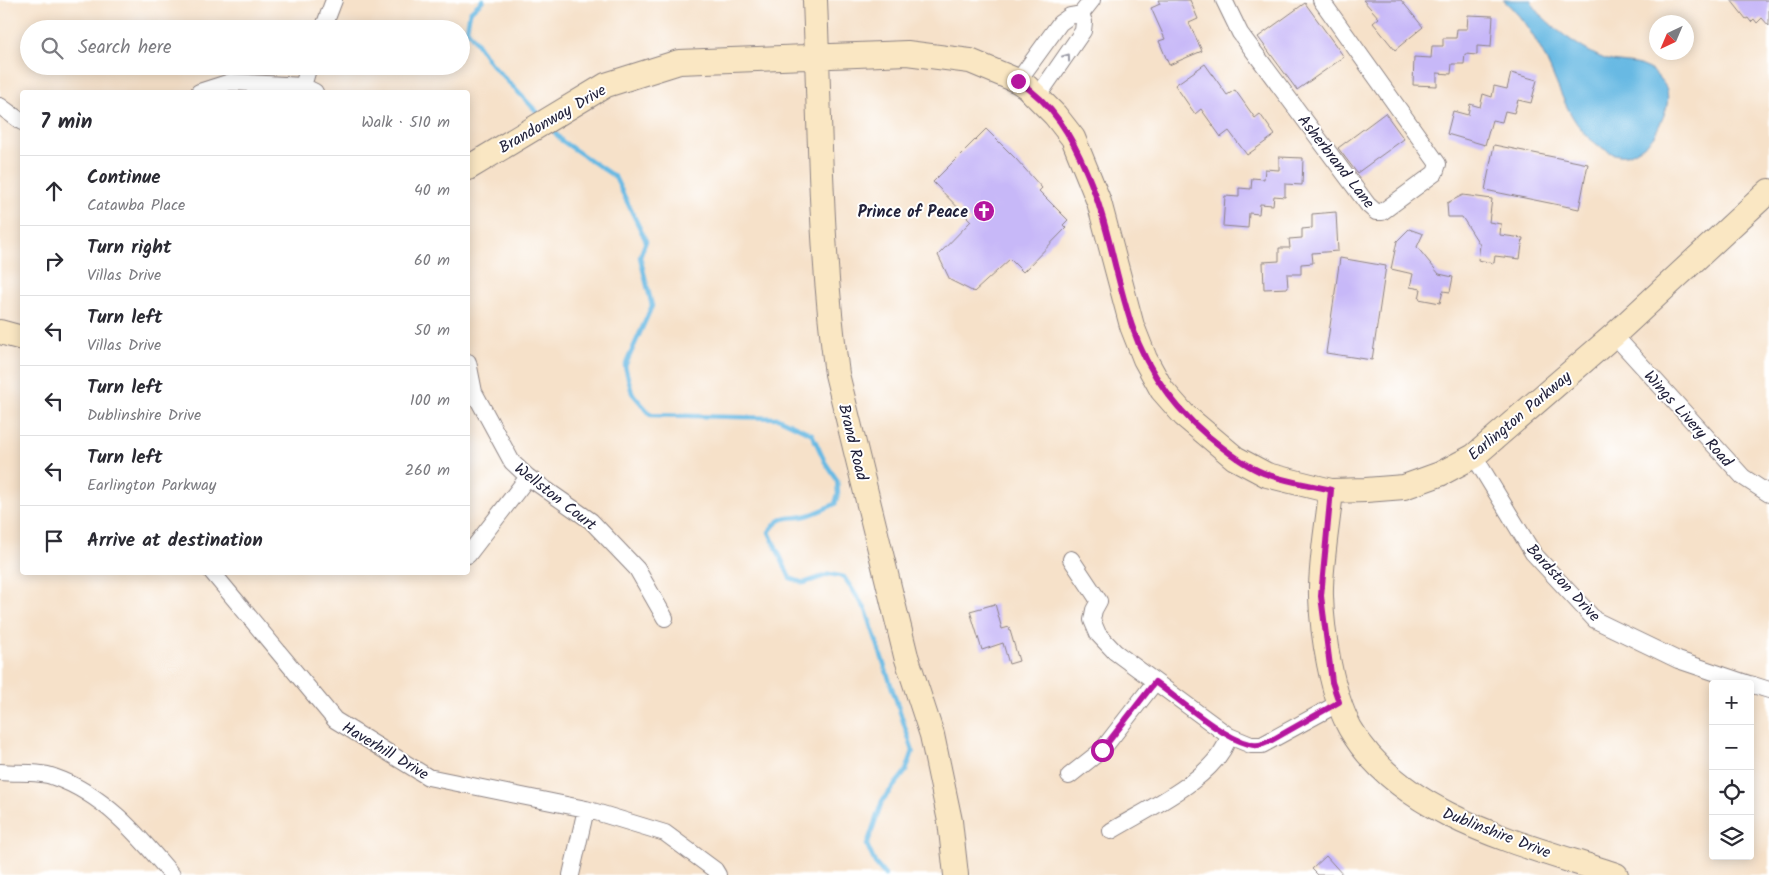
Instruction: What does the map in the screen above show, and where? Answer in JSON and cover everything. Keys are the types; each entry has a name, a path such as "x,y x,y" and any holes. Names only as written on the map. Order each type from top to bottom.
{"street":[{"path":"326,20 334,0"},
{"name":"Brand Road","path":"815,0 831,330 837,374 906,656 932,735 950,821 956,875"},
{"path":"1018,81 1060,23 1070,16 1081,14 1092,0"},
{"name":"Asherbrand Lane","path":"1224,0 1240,33 1248,44 1368,205 1376,212 1382,212 1435,173 1438,164 1321,0"},
{"path":"1038,96 1084,31 1084,22 1081,14"},
{"name":"Earlington Parkway","path":"817,55 907,52 970,61 1018,81 1038,96 1067,131 1099,202 1132,326 1145,359 1162,390 1184,415 1235,458 1267,475 1331,490 1404,487 1440,474 1474,456 1614,335 1767,197"},
{"name":"Brandonway Drive","path":"470,167 606,85 679,62 817,55"},
{"path":"205,90 230,82 309,89 309,75"},
{"path":"0,106 20,121"},
{"path":"0,332 20,337"},
{"name":"Wings Livery Road","path":"1614,335 1743,477 1769,494"},
{"name":"Wellston Court","path":"470,372 474,392 512,462 528,477 591,521 637,569 665,618"},
{"name":"Bardston Drive","path":"1474,456 1533,554 1595,620 1678,660 1738,680"},
{"path":"470,552 528,477"},
{"name":"Dublinshire Drive","path":"1331,490 1321,596 1332,682 1350,728 1368,754 1394,780 1445,814 1496,834 1616,875"},
{"path":"1071,559 1098,601 1092,620 1098,634 1115,652 1229,736 1250,745 1262,745 1339,702"},
{"name":"Haverhill Drive","path":"214,575 335,720 428,778 586,810 665,833 715,870 718,875"},
{"path":"1069,776 1102,750 1155,682"},
{"name":"Bardston Drive","path":"1754,685 1769,690"},
{"path":"1111,831 1186,786 1209,767 1225,749 1229,736"},
{"path":"0,772 53,776 97,799 134,830 172,875"},
{"path":"571,875 586,810"}],"water":[{"path":"1503,0 1531,0 1543,17 1576,44 1599,57 1635,64 1654,72 1666,88 1668,101 1662,121 1650,141 1632,153 1621,155 1607,151 1591,140 1572,117 1547,61 1532,35 1519,16"}],"building":[{"path":"1158,0 1190,0 1198,19 1189,23 1202,51 1169,65 1159,41 1165,39 1151,8 1160,4"},
{"path":"1363,0 1401,0 1423,27 1395,50 1373,23 1379,18"},
{"path":"1731,0 1769,0 1769,26 1762,18 1757,23 1754,19 1751,22 1748,18 1746,19"},
{"path":"1305,3 1344,57 1297,90 1258,37"},
{"path":"1468,15 1493,16 1491,47 1477,46 1477,55 1465,54 1464,64 1452,64 1451,74 1437,73 1437,86 1413,85 1414,57 1431,58 1432,46 1443,46 1443,38 1456,38 1457,29 1467,29"},
{"path":"1205,64 1227,95 1235,90 1255,118 1260,114 1275,135 1247,155 1229,131 1221,137 1201,109 1195,114 1175,85"},
{"path":"1511,73 1537,80 1531,103 1518,100 1514,113 1505,111 1502,122 1492,120 1485,145 1447,134 1453,111 1468,115 1470,104 1480,107 1483,94 1492,97 1494,86 1507,89"},
{"path":"1385,113 1404,139 1357,173 1338,148"},
{"name":"Prince of Peace","path":"986,129 1016,159 1042,188 1039,191 1068,220 1063,225 1066,228 1023,272 1010,259 974,292 950,280 938,255 971,221 933,182"},
{"path":"1494,145 1588,164 1579,209 1485,190"},
{"path":"1279,157 1303,158 1302,185 1285,184 1285,197 1274,196 1273,205 1260,204 1259,214 1249,213 1248,228 1223,226 1225,196 1239,197 1239,188 1251,189 1252,178 1264,179 1265,169 1279,170"},
{"path":"1463,195 1492,199 1489,222 1501,224 1500,235 1523,238 1520,259 1495,256 1494,263 1478,260 1480,245 1462,217 1448,217 1447,203"},
{"path":"1336,212 1338,251 1312,253 1313,263 1301,264 1301,274 1287,274 1288,288 1264,289 1263,262 1279,261 1279,248 1290,248 1289,239 1302,238 1302,229 1312,228 1312,214"},
{"path":"1409,229 1423,234 1417,247 1439,274 1453,277 1450,292 1443,291 1440,303 1419,299 1421,289 1410,287 1413,274 1391,269 1397,241"},
{"path":"1340,258 1386,266 1372,360 1326,353"},
{"path":"995,604 1002,629 1009,627 1019,661 1009,664 1003,643 982,650 970,611"},
{"path":"1326,856 1343,875 1318,875 1312,869"}],"waterway":[{"path":"469,20 470,12 483,0"},
{"path":"470,33 491,64 541,116"},
{"path":"551,128 562,141 615,177 646,241 640,257 652,306 625,366 632,393 651,415 778,418 812,434 825,462 837,480 838,494 835,504 809,515 778,521 769,532 790,578 804,583 830,574 844,577 866,610 913,751 906,771 882,801 867,845 875,863 885,875"}],"place":[{"name":"Prince of Peace","path":"984,211"}],"route":[{"path":"1018,81 1038,96 1072,138 1099,202 1132,326 1145,359 1162,390 1184,415 1235,458 1267,475 1331,490 1321,596 1332,682 1339,702 1262,745 1250,745 1229,736 1155,682 1102,750"}]}
